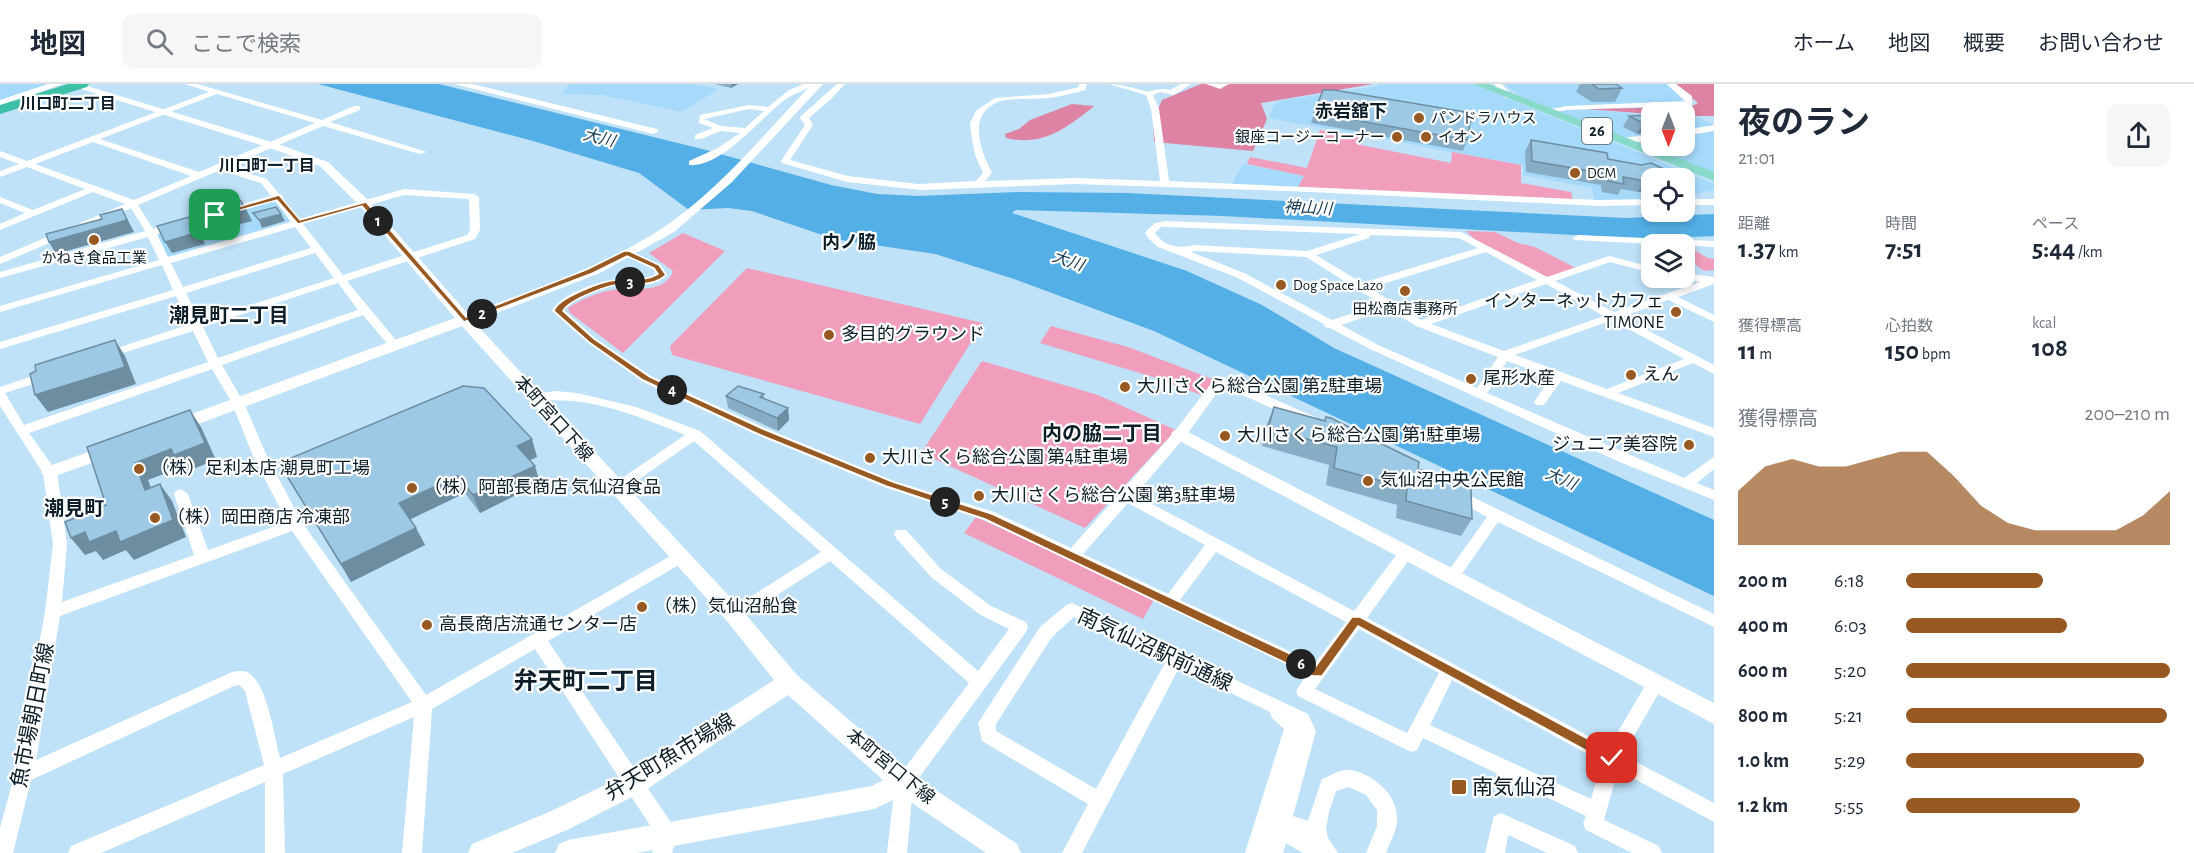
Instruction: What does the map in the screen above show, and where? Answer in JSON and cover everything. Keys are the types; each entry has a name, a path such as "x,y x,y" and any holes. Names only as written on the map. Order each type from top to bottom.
{"highway":[{"path":"0,107 80,85"}],"main road":[{"name":"26","path":"1479,84 1714,177"}],"street":[{"path":"0,107 58,84"},
{"path":"189,84 423,152"},
{"path":"459,84 653,131"},
{"path":"692,163 714,154 746,131 783,95 810,84"},
{"path":"160,432 591,271 646,244 685,218 708,198 818,84"},
{"path":"841,84 835,93 804,118 809,125 785,161 847,179 920,186 1075,182 1165,184 1599,203 1641,202"},
{"path":"981,184 980,181 988,173 979,154 975,133 974,123 979,113 995,100 1059,94 1082,88 1083,84"},
{"path":"1113,84 1149,94 1160,90 1171,93 1187,84"},
{"path":"1210,84 1220,87 1225,84"},
{"path":"1498,84 1508,96"},
{"path":"1546,111 1689,104 1691,101 1689,98 1671,84"},
{"name":"本町宮口下線","path":"80,85 324,164 364,203 534,398 679,558 734,615 789,682 904,783 1008,853"},
{"path":"1114,95 1129,88"},
{"path":"0,174 216,92"},
{"path":"1149,94 1155,109 1165,184"},
{"path":"746,131 720,128 703,119 749,107 769,109"},
{"path":"0,261 357,108"},
{"path":"698,137 720,128"},
{"path":"1695,131 1714,128"},
{"path":"93,139 198,175"},
{"path":"1624,141 1641,139"},
{"path":"0,155 132,203 151,233 214,362 238,403 259,454 295,524 424,705 412,853"},
{"path":"219,167 264,181 395,346"},
{"path":"0,227 92,189"},
{"path":"0,309 404,192 474,197 475,231 471,237 98,358"},
{"path":"0,275 279,197"},
{"path":"0,200 33,213"},
{"path":"1695,202 1714,202"},
{"path":"1714,370 1461,236 1165,224 1153,228 1151,236 1156,241 1270,289 1329,325 1627,460 1714,495"},
{"path":"1182,251 1194,248 1308,254 1377,232"},
{"path":"1578,238 1714,244"},
{"path":"0,346 318,249"},
{"path":"1361,287 1487,249"},
{"path":"627,253 657,267 662,275 649,282 614,282 569,300 558,311 591,340 646,378 770,435 890,484 989,516 1318,672"},
{"path":"1308,254 1420,324 1714,433"},
{"path":"1420,324 1609,259 1641,267"},
{"path":"1695,278 1713,280"},
{"path":"1480,394 1505,355 1713,280"},
{"path":"1668,296 1714,319"},
{"path":"1329,325 1390,306"},
{"path":"21,431 365,311"},
{"path":"1607,393 1693,359"},
{"path":"55,373 0,393 21,431 50,472 127,444"},
{"path":"1540,402 1559,375"},
{"path":"1073,556 1180,434 1220,380 1326,428"},
{"path":"534,398 555,395 577,397 632,410 695,434 978,681"},
{"path":"617,488 695,434"},
{"path":"1180,434 1714,714"},
{"path":"1687,483 1714,462"},
{"name":"魚市場朝日町線","path":"3,853 23,775 53,612 60,544 50,472"},
{"path":"1446,489 1714,621"},
{"path":"181,494 203,558"},
{"path":"1125,496 1714,813"},
{"path":"1452,577 1496,515"},
{"path":"53,612 295,524"},
{"path":"568,853 664,844 874,797 904,783 1020,627 985,610 936,573 901,534"},
{"path":"1170,602 1214,544"},
{"path":"1406,553 1304,691 1410,744 1449,670"},
{"path":"734,615 831,554"},
{"path":"78,853 424,705 679,558"},
{"name":"南気仙沼駅前通線","path":"1102,798 1000,735 994,727 1050,637 1073,616 1085,618 1175,660 1283,715 1293,726 1275,823 1273,853"},
{"path":"537,638 635,783 664,844"},
{"path":"1072,853 1175,660"},
{"path":"23,775 232,679 243,678 253,688 274,770 275,853"},
{"name":"弁天町魚市場線","path":"481,853 558,821 635,783 789,682"},
{"path":"1652,853 1593,824 1612,758 1655,684"},
{"path":"1419,728 1596,811"},
{"path":"1328,853 1318,841 1314,830 1329,785 1341,779 1352,779 1379,795 1385,806 1388,817 1376,853"},
{"path":"897,853 904,783"},
{"path":"1495,853 1501,822 1568,853"},
{"path":"1275,823 1300,830 1314,830"},
{"path":"1275,823 1321,853"},
{"name":"南気仙沼駅前通線","path":"1255,853 1275,823"}],"shaded area":[{"path":"0,84 53,84 0,101"},
{"path":"569,84 694,84 719,89 682,112 603,95 562,94"},
{"path":"1201,84 1373,84 1261,103 1267,119 1253,151 1154,142 1153,121 1162,100"},
{"path":"1379,84 1473,84 1641,154 1641,156 1647,156 1675,168 1641,168 1641,200 1594,200 1592,188 1523,175 1523,165 1269,118 1274,104 1285,100 1378,86"},
{"path":"1505,84 1666,84 1682,98 1680,101 1641,102 1641,105 1546,108 1522,98"},
{"path":"1675,84 1714,84 1714,116 1695,116 1695,104 1698,103"},
{"path":"1072,104 1094,106 1074,122 1043,138 1019,140 1006,138 1005,134 1019,129 1030,120"},
{"path":"1641,108 1641,113 1586,109"},
{"path":"1577,109 1641,114 1641,147 1551,112"},
{"path":"1695,118 1714,125 1714,176 1663,156 1695,156"},
{"path":"1320,130 1362,138 1361,145 1451,163 1452,152 1521,165 1521,183 1571,192 1573,200 1298,187 1304,176 1247,164 1250,157 1307,168"},
{"path":"1243,164 1304,176 1298,187 1232,184"},
{"path":"1695,176 1714,184 1714,190 1695,194"},
{"path":"270,202 277,203 291,220 171,257 166,255 157,236 163,231"},
{"path":"1466,231 1495,232 1518,243 1535,247 1578,269 1547,277 1474,239"},
{"path":"683,233 725,251 623,353 570,313 568,308 601,293 620,289 655,287 663,284 673,271 649,253"},
{"path":"1695,251 1714,259 1714,270 1704,271 1695,264"},
{"name":"多目的グラウンド","path":"747,268 983,323 920,424 672,355 670,346"},
{"path":"1051,326 1128,347 1215,380 1204,396 1153,377 1040,343"},
{"path":"982,361 1098,395 1176,430 1085,528 921,453"},
{"path":"976,517 1155,598 1143,619 964,533"}],"water":[{"path":"318,84 439,84 706,150 831,185 877,194 918,196 1019,192 1127,193 1641,217 1641,222 1695,222 1695,215 1714,214 1714,236 1641,234 1641,239 1223,216 1016,210 1012,213 1187,271 1262,305 1334,348 1714,520 1714,596 1154,331 1011,278 935,254 834,239 752,211 728,208 689,210 639,173 533,141"}],"building":[{"path":"1592,84 1616,84 1622,88 1599,89"},
{"path":"1323,90 1472,113 1467,140 1314,113"},
{"path":"1641,115 1641,122 1629,116"},
{"path":"1531,140 1607,153 1608,159 1641,165 1651,163 1662,168 1641,168 1641,180 1623,177 1624,184 1608,181 1607,174 1532,161"},
{"path":"240,200 246,209 234,213 228,203"},
{"path":"276,207 281,214 259,220 253,213"},
{"path":"122,209 127,220 49,242 46,234 102,219 100,215"},
{"path":"189,217 199,232 165,242 157,226"},
{"path":"115,340 125,367 35,395 30,374 36,371 35,365"},
{"name":"（株）阿部長商店 気仙沼食品","path":"463,386 484,388 532,439 517,446 535,466 473,495 458,476 399,503 416,528 341,564 279,463"},
{"path":"738,386 764,394 760,397 788,408 777,418 726,396"},
{"path":"1274,407 1325,421 1326,417 1331,418 1355,430 1354,436 1380,443 1419,462 1418,469 1450,478 1471,489 1472,519 1406,501 1407,488 1334,468 1337,447 1268,429"},
{"path":"190,410 205,443 174,455 171,449 135,463 145,490 160,484 173,520 120,542 116,531 89,542 85,532 71,538 65,522 106,505 87,447"}],"place":[{"name":"パンドラハウス","path":"1419,118"},
{"name":"銀座コージーコーナー","path":"1397,137"},
{"name":"イオン","path":"1426,137"},
{"name":"DCM","path":"1575,173"},
{"name":"かねき食品工業","path":"94,240"},
{"name":"Dog Space Lazo","path":"1281,285"},
{"name":"田松商店事務所","path":"1405,291"},
{"name":"インターネットカフェ TIMONE","path":"1676,312"},
{"name":"多目的グラウンド","path":"829,335"},
{"name":"えん","path":"1631,375"},
{"name":"尾形水産","path":"1471,379"},
{"name":"大川さくら総合公園 第2駐車場","path":"1125,387"},
{"name":"大川さくら総合公園 第1駐車場","path":"1225,436"},
{"name":"ジュニア美容院","path":"1689,445"},
{"name":"大川さくら総合公園 第4駐車場","path":"870,458"},
{"name":"（株）足利本店 潮見町工場","path":"139,469"},
{"name":"気仙沼中央公民館","path":"1368,481"},
{"name":"（株）阿部長商店 気仙沼食品","path":"412,488"},
{"name":"大川さくら総合公園 第3駐車場","path":"979,496"},
{"name":"（株）岡田商店 冷凍部","path":"155,518"},
{"name":"（株）気仙沼船食","path":"642,607"},
{"name":"高長商店流通センター店","path":"427,625"},
{"name":"南気仙沼","path":"1459,787"}],"district":[{"name":"川口町二丁目","path":"68,104"},
{"name":"赤岩舘下","path":"1351,112"},
{"name":"川口町一丁目","path":"267,166"},
{"name":"内ノ脇","path":"849,243"},
{"name":"潮見町二丁目","path":"229,316"},
{"name":"内の脇二丁目","path":"1102,434"},
{"name":"潮見町","path":"74,509"},
{"name":"弁天町二丁目","path":"586,682"}],"route":[{"path":"215,215 279,197 298,222 364,203 464,320 591,271 627,253 657,267 662,275 649,282 614,282 569,300 558,311 591,340 646,378 760,431 890,484 989,516 1318,672 1356,620 1612,758"}],"water label":[{"name":"大川","path":"599,138"},
{"name":"神山川","path":"1308,208"},
{"name":"大川","path":"1068,261"},
{"name":"大川","path":"1561,479"}]}
